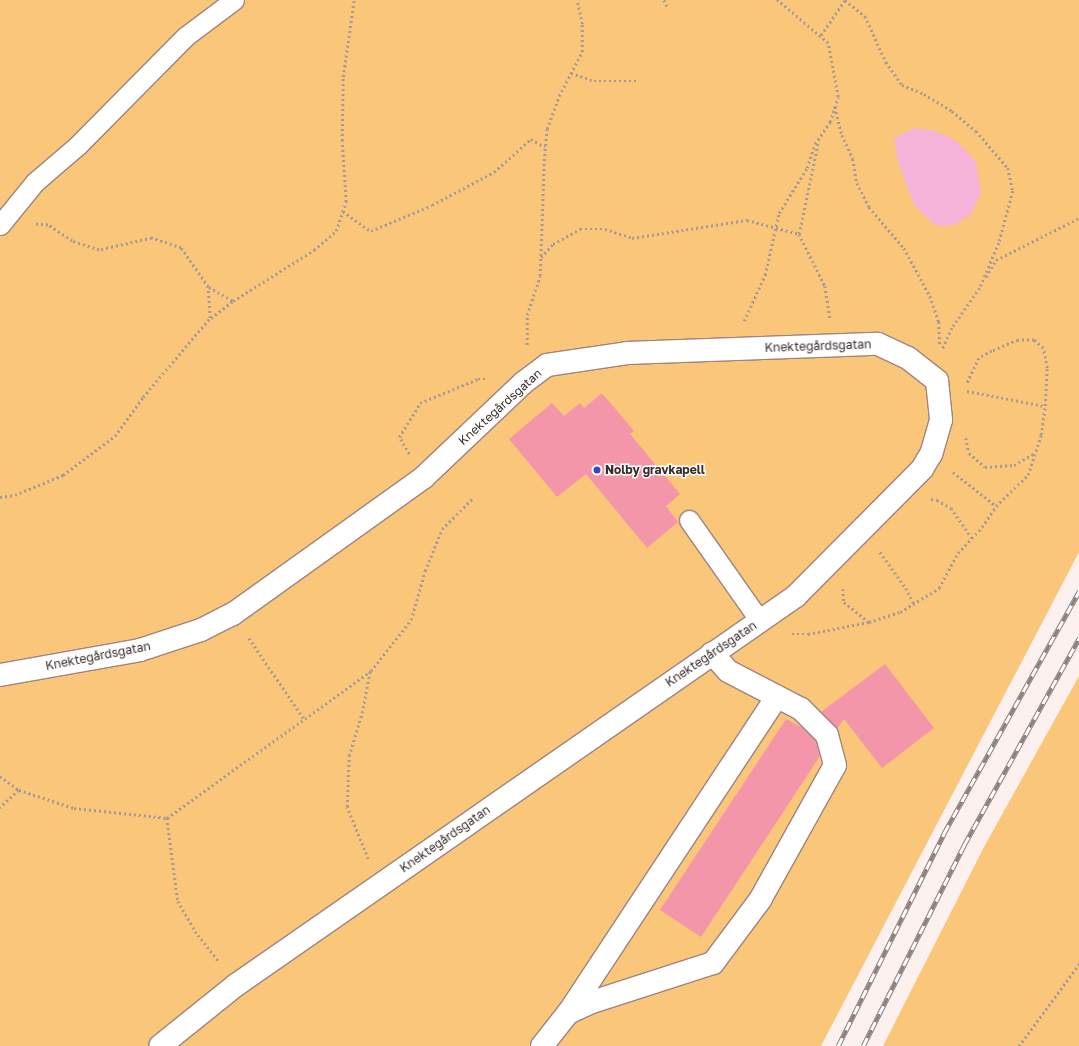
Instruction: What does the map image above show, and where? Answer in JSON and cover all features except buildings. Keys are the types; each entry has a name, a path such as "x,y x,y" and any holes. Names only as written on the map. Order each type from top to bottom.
{"street":[{"name":"Knektegårdsgatan","path":"0,675 140,650 200,630 233,614 423,478 523,384 547,365 628,353 878,344 908,358 937,381 941,420 931,454 922,469 796,596 236,985 160,1046"},
{"path":"568,1013 592,1002 713,963 760,900 835,765 827,734 801,709 728,671 712,653"},
{"path":"542,1046 568,1013 777,697"}],"lane":[{"path":"2,223 35,182 78,145 186,36 234,0"},
{"path":"689,520 760,621"}],"path":[{"path":"0,497 15,495 63,475 115,436 143,397 210,318 314,250 336,231 346,202 342,141 343,77 354,0"},
{"path":"423,478 399,437 420,403 478,379 523,384 527,315 540,276 545,147 548,129 571,73 582,52 582,24 577,0"},
{"path":"664,0 667,6"},
{"path":"731,349 765,275 779,213 807,168 818,141 830,122 838,97 835,69 828,43 776,0"},
{"path":"820,35 845,0 865,16 886,62 902,85 924,94 952,111 976,131 1008,168 1013,191 999,243 980,288"},
{"path":"571,73 594,81 639,81"},
{"path":"835,106 842,135 853,159 857,183 869,207 904,248 930,296 939,322 940,354 952,328 980,288 996,260 1079,218"},
{"path":"343,210 371,232 432,205 494,172 531,139 545,147"},
{"path":"818,141 800,234 825,286 830,316 830,346"},
{"path":"541,258 552,244 580,229 606,229 632,238 747,220 800,234"},
{"path":"2,223 48,225 72,241 99,250 152,238 181,248 208,287 233,302"},
{"path":"208,287 210,318"},
{"path":"785,634 808,634 869,622 900,612 939,588 958,553 972,538 996,506 1028,475 1042,435 1048,368 1043,348 1034,340 1018,340 980,358 970,374 963,396"},
{"path":"965,390 1045,406"},
{"path":"965,435 969,453 985,467 1014,465 1035,453"},
{"path":"931,454 996,506"},
{"path":"0,776 19,790 74,808 167,818 370,671 411,620 425,571 442,529 473,498"},
{"path":"930,499 937,500 951,508 972,538"},
{"path":"878,550 906,588 914,604"},
{"path":"846,581 843,588 844,602 869,622"},
{"path":"233,614 304,719"},
{"path":"370,671 362,713 349,756 347,807 363,852 384,882"},
{"path":"0,808 19,790"},
{"path":"167,818 178,901 198,935 236,985"},
{"path":"1019,1046 1079,964"}],"shaded area":[{"path":"0,0 1079,0 1079,552 821,1046 0,1046"},
{"path":"915,128 935,131 955,140 976,162 981,193 971,214 954,225 936,226 914,205 898,161 894,138"},
{"path":"1079,676 1079,1046 883,1046 985,845"}],"railway":[{"path":"838,1046 944,833 1079,591"},
{"path":"863,1046 964,845 1079,638"}],"place":[{"name":"Nolby gravkapell","path":"597,470"}]}
